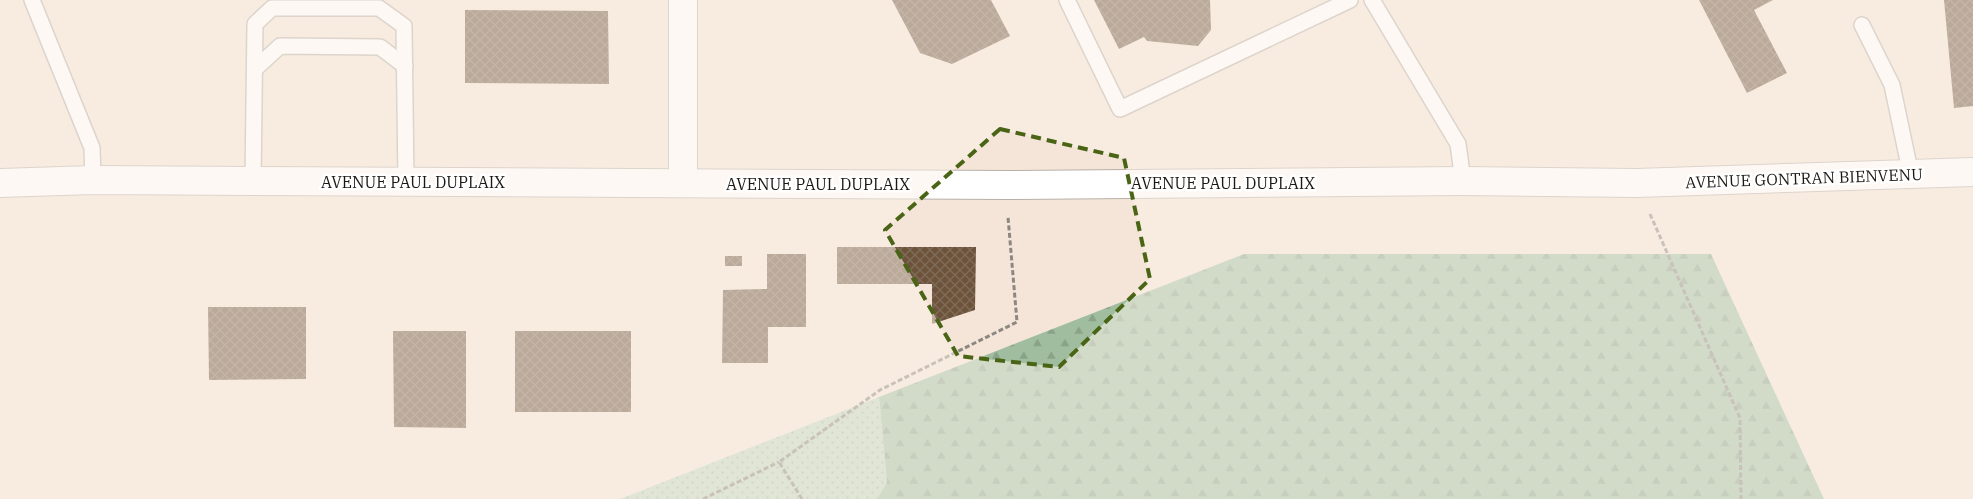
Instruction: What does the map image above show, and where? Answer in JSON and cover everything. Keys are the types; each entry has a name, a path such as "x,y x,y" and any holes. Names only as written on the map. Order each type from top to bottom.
{"main road":[{"path":"683,0 683,183"},
{"name":"AVENUE GONTRAN BIENVENU","path":"1636,183 1973,172"},
{"name":"AVENUE PAUL DUPLAIX","path":"0,184 93,180 1008,185 1462,181 1636,183"}],"lane":[{"path":"32,0 92,148 93,180"},
{"path":"1066,0 1120,108 1350,0"},
{"path":"1372,0 1458,144 1462,181"},
{"path":"253,181 255,24 272,8 380,8 404,26 406,182"},
{"path":"1862,25 1892,85 1911,174"},
{"path":"255,69 280,46 380,47 405,66"}],"path":[{"path":"1636,183 1712,350 1740,418 1741,499"},
{"path":"703,499 779,462 880,390 1017,322 1008,217"},
{"path":"779,462 802,499"}],"highlighted area":[{"path":"1000,129 1124,158 1150,279 1059,367 958,356 885,230"}],"shaded area":[{"path":"0,0 1973,0 1973,499 1815,499 1785,414 1710,254 1244,254 620,499 0,499"}],"green space":[{"path":"1244,254 1711,254 1824,499 877,499 887,482 879,397"},
{"path":"879,397 887,482 877,499 620,499"}],"building":[{"path":"892,0 991,0 1010,36 952,64 920,53"},
{"path":"1094,0 1210,0 1211,30 1198,46 1147,41 1144,37 1119,49"},
{"path":"1699,0 1773,0 1754,10 1787,73 1747,93"},
{"path":"1944,0 1973,0 1973,106 1954,108"},
{"path":"465,10 608,11 609,84 465,83"},
{"path":"837,247 976,247 975,310 932,324 932,284 837,284"},
{"path":"767,254 806,254 806,327 768,327 768,363 722,363 723,290 767,289"},
{"path":"725,256 742,256 742,266 725,266"},
{"path":"208,307 306,307 306,379 209,380"},
{"path":"393,331 466,331 466,428 394,427"},
{"path":"515,331 631,331 631,412 515,412"}]}
